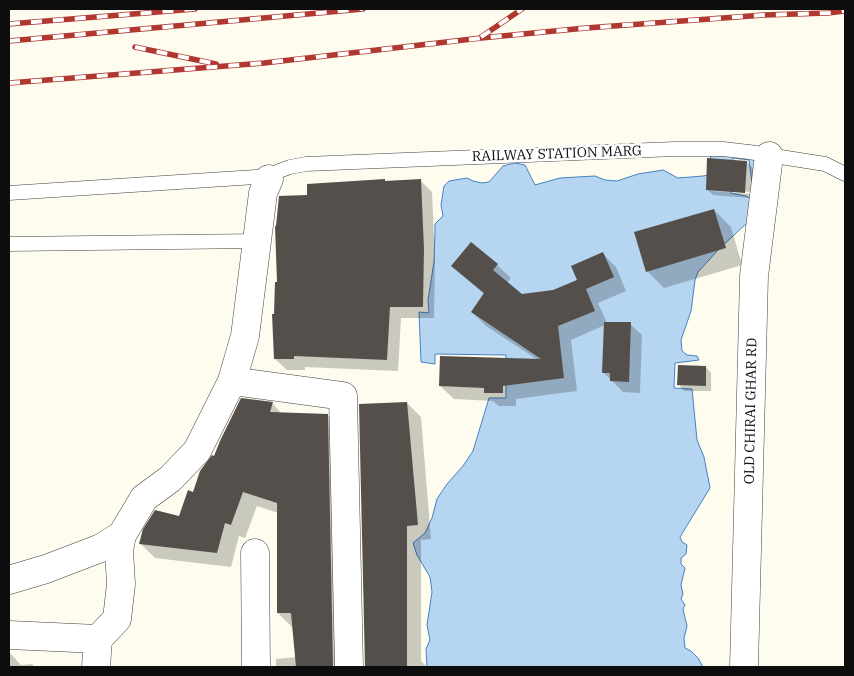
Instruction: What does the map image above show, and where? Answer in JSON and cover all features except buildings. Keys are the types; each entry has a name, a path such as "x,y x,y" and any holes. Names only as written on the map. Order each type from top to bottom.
{"street":[{"name":"OLD CHIRAI GHAR RD","path":"744,667 754,276 769,156"},
{"path":"96,667 98,639 117,619 121,584 119,550 122,535 144,498 170,479 197,451 232,381 245,336 263,193 270,178"},
{"path":"232,381 343,396 349,667"},
{"path":"9,580 46,569 101,548 122,535"},
{"path":"256,553 256,667"},
{"path":"9,635 98,639"}],"lane":[{"name":"RAILWAY STATION MARG","path":"9,193 270,178 279,171 306,164 675,149 723,149 825,164 845,174"},
{"path":"9,244 257,241"}],"water":[{"path":"710,152 757,155 752,183 749,160 733,158 731,193 746,196 752,200 749,221 718,250 698,272 695,280 691,311 681,340 682,351 687,355 697,356 699,360 675,363 674,388 692,389 697,440 704,457 710,488 680,537 682,542 687,545 686,554 681,558 681,564 685,568 681,585 683,594 681,599 685,605 683,609 687,626 684,638 685,648 698,658 703,667 427,667 426,649 430,640 427,625 432,592 430,577 417,555 413,543 425,533 432,518 437,499 473,451 489,398 506,398 506,355 435,354 435,364 421,362 419,312 429,313 428,300 434,262 435,224 443,216 441,205 444,186 449,181 467,178 482,183 489,182 503,166 515,163 525,165 535,185 560,178 595,176 605,180 617,181 638,174 663,170 678,178 703,176 709,175 712,168"}],"railway":[{"path":"9,24 195,9"},
{"path":"9,41 363,9"},
{"path":"481,37 522,9"},
{"path":"9,83 264,63 586,28 845,11"},
{"path":"135,47 216,64"}]}
